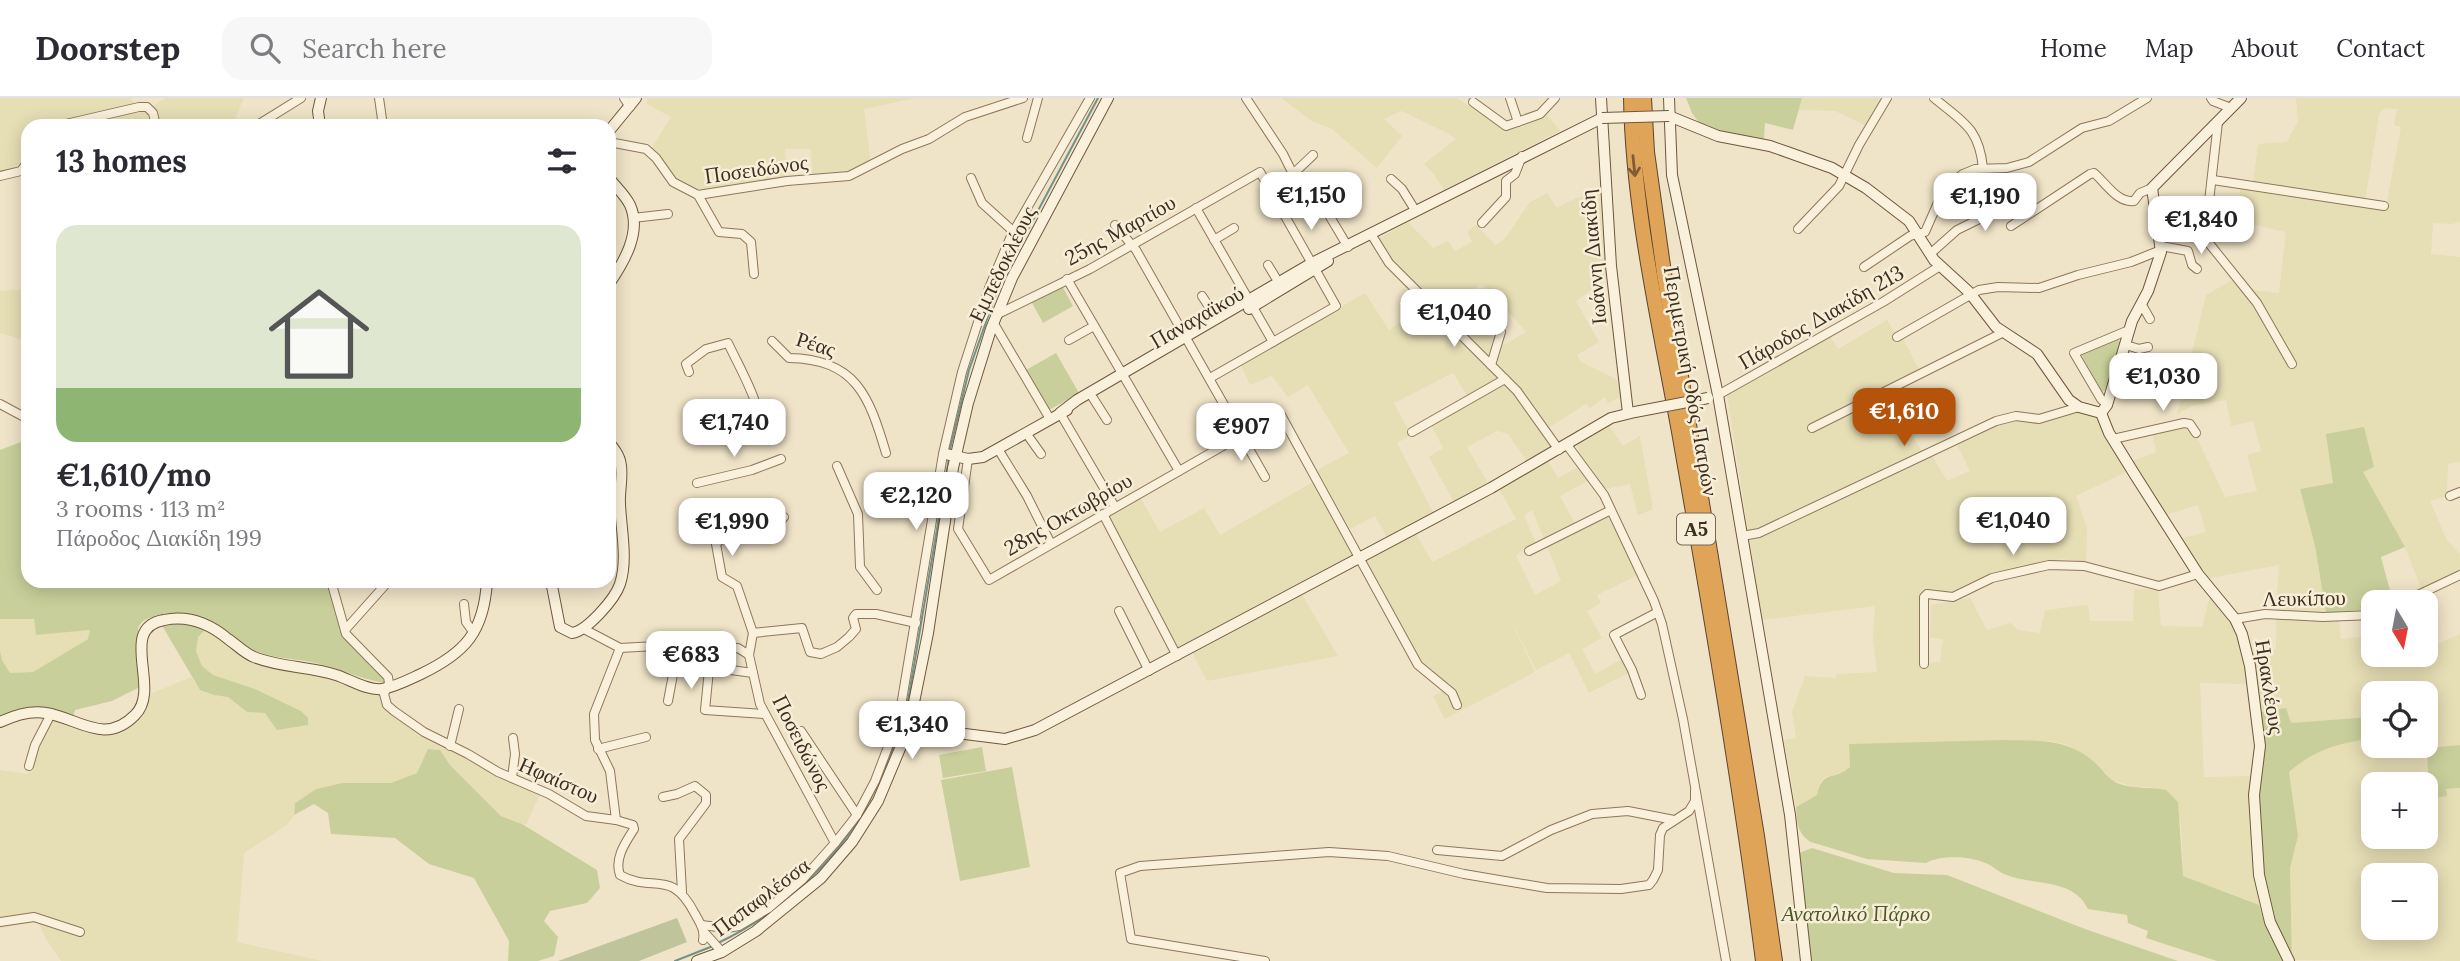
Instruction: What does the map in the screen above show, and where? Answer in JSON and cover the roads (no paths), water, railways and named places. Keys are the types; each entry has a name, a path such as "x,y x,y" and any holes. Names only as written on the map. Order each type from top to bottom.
{"highway":[{"name":"Περιμετρική Οδός Πατρών","path":"1631,98 1634,163 1643,229 1740,793 1763,961"},
{"name":"Περιμετρική Οδός Πατρών","path":"1644,98 1647,152 1664,273 1758,836 1775,961"}],"street":[{"path":"267,119 301,98"},
{"path":"319,119 321,98"},
{"path":"379,98 382,119"},
{"name":"Ποσειδώνος","path":"616,143 646,149 673,182 698,195 788,181 849,176 929,139 965,117 1023,98"},
{"path":"1027,138 1038,98"},
{"path":"703,932 739,926 749,921 802,880 857,815 875,781 899,718 955,395 989,288 1014,232 1090,98"},
{"name":"Εμπεδοκλέους","path":"951,455 994,318 1012,278 1108,98"},
{"path":"1246,98 1293,174 1322,205 1348,247"},
{"path":"1510,98 1518,122"},
{"path":"1472,102 1506,126 1540,114 1555,98"},
{"path":"1669,98 1672,175 1742,536 1790,815 1806,961"},
{"path":"1798,229 1830,196 1845,175 1887,98"},
{"path":"1934,98 1975,134 1981,148 1983,169"},
{"path":"1864,267 1910,236 1926,230 1948,185 1967,172 2007,168 2029,162 2082,128 2105,123 2147,98"},
{"path":"2211,98 2231,108"},
{"path":"2011,226 2094,173 2112,192 2128,202 2134,201 2140,193 2152,188 2241,98"},
{"name":"Ιωάννη Διακίδη","path":"1598,100 1602,118 1611,266 1632,412"},
{"path":"616,121 630,101"},
{"path":"90,119 147,107 154,119"},
{"path":"1602,118 1669,116 1697,129 1770,146 1845,175 1901,214 1940,266 1971,295 1991,321 2037,354 2066,397 2079,407"},
{"name":"Παναχαϊκού","path":"1055,416 1077,400 1124,377 1415,210 1602,118"},
{"path":"2218,122 2206,228 2208,242 2256,303 2292,364"},
{"path":"1293,174 1313,155"},
{"path":"1482,223 1506,197 1506,181 1516,174 1522,156"},
{"path":"0,176 21,172"},
{"name":"25ης Μαρτίου","path":"994,318 1132,245 1260,172 1314,267"},
{"path":"971,178 982,203 1014,232"},
{"path":"1391,179 1402,189 1415,210"},
{"path":"2213,180 2384,205"},
{"path":"616,187 630,205 633,218 630,248 616,272"},
{"path":"2104,409 2133,317 2142,305 2153,279 2161,248 2152,188"},
{"path":"698,195 719,232 742,234 751,242 754,274"},
{"path":"1930,254 1957,230 2028,195"},
{"path":"1196,208 1273,342"},
{"path":"633,218 668,214"},
{"path":"1115,225 1132,245 1265,477"},
{"path":"1214,240 1234,228"},
{"path":"1371,234 1390,263 1517,391 1604,495 1658,612 1683,719 1726,961"},
{"path":"1897,337 1979,290 1992,287 2039,288 2131,262 2161,248 2188,251 2192,265 2197,269"},
{"path":"1268,265 1279,283"},
{"name":"Πάροδος Διακίδη 213","path":"1713,396 1872,308 1940,266"},
{"path":"1209,378 1336,306 1314,267"},
{"name":"Παναχαϊκού","path":"1187,341 1217,319 1251,304 1279,283 1314,267"},
{"path":"1067,279 1179,471"},
{"path":"1202,296 1217,319"},
{"path":"2142,305 2150,319"},
{"path":"994,318 1115,508"},
{"path":"1069,340 1094,326"},
{"path":"2104,409 2074,353 2129,330"},
{"path":"1491,365 1501,332"},
{"path":"1812,428 2004,332"},
{"name":"Ρέας","path":"772,341 789,358 803,357 828,363 859,385 872,409 887,453"},
{"path":"689,372 686,364 706,349 728,343 744,373 754,402 761,438"},
{"path":"2126,345 2139,349 2148,347"},
{"path":"2121,361 2132,377"},
{"name":"Παναχαϊκού","path":"968,459 984,457 1055,416 1093,398 1124,377"},
{"path":"1412,432 1505,379"},
{"path":"909,727 1005,740 1040,728 1563,447 1612,418 1713,396"},
{"path":"1093,398 1107,419"},
{"path":"0,404 21,415"},
{"path":"1742,536 1759,533 1996,421 2015,416 2039,419 2079,407 2104,409"},
{"name":"Ηρακλέους","path":"2104,409 2113,439 2198,575 2235,619 2247,654 2260,746 2254,795 2260,883 2270,922 2289,961"},
{"path":"1236,424 1272,411 1281,415 1418,665 1452,693 1457,705"},
{"path":"2113,439 2184,423 2190,424 2196,433"},
{"path":"1026,433 1041,454"},
{"name":"28ης Οκτωβρίου","path":"968,459 958,529 989,580 1242,435"},
{"path":"998,449 1034,509 1051,544"},
{"path":"552,588 560,627 572,633 584,629 595,619 620,584 621,470 620,459 616,453"},
{"path":"951,455 968,459"},
{"name":"Παπαφλέσσα","path":"697,961 718,946 755,931 821,878 852,842 878,801 909,727 924,653 951,455"},
{"path":"697,484 759,468 780,459"},
{"path":"837,466 858,514 860,567 877,590"},
{"path":"2450,496 2460,492"},
{"path":"1529,551 1611,510"},
{"path":"1103,514 1177,656"},
{"path":"584,629 620,648 738,648 749,655 753,633 737,586 722,577 716,544 723,538 778,524 784,517"},
{"path":"1924,664 1924,597 1927,594 1953,597 1992,578 2054,565 2084,566 2159,586 2198,575"},
{"path":"2428,590 2460,575"},
{"path":"333,588 345,629 354,644 388,677 387,687"},
{"path":"345,629 382,588"},
{"path":"0,722 25,713 51,714 100,730 117,727 132,718 141,708 144,699 143,633 151,624 169,619 191,620 206,625 246,654 262,660 327,672 377,689 387,687 449,660 464,648 484,607 486,588"},
{"path":"464,604 466,622 473,632"},
{"path":"1119,611 1149,671"},
{"path":"1641,695 1615,635 1658,612"},
{"path":"753,633 802,628 810,652 821,654 837,647 853,634 856,628 853,617 857,614 877,614 916,623"},
{"name":"Λευκίπου","path":"2235,619 2265,614 2323,617 2361,615"},
{"path":"616,820 610,771 595,740 595,706 620,648"},
{"path":"668,701 678,648"},
{"path":"712,650 705,710 765,714"},
{"name":"Ποσειδώνος","path":"749,655 765,714 835,843"},
{"path":"731,670 753,673"},
{"name":"Ηφαίστου","path":"387,687 384,694 388,706 424,732 512,778 549,794 586,816 633,825 634,829 620,856 620,875 628,879 670,886 682,892"},
{"path":"450,746 459,709"},
{"path":"29,766 35,745 51,714"},
{"path":"801,731 857,815"},
{"path":"598,749 646,737"},
{"path":"512,778 515,754 513,738"},
{"path":"663,797 695,786 706,795 706,803 679,839 682,892 703,932 718,946"},
{"path":"1265,961 1131,939 1120,873 1140,866 1329,852 1388,856 1464,874 1546,888 1621,890 1649,885 1653,880 1658,870 1660,835 1667,823 1683,816 1692,808 1695,791"},
{"path":"1437,850 1502,856 1551,830 1592,814 1628,811 1674,820"},
{"path":"0,922 34,917 80,932"}],"waterway":[{"path":"950,449 969,370 1001,280 1098,98"},
{"path":"885,767 902,725 908,701 949,458"},
{"path":"718,943 766,915 810,879 847,836 876,788"},
{"path":"675,961 713,946"}],"park label":[{"name":"Ανατολικό Πάρκο","path":"1856,913"}]}
